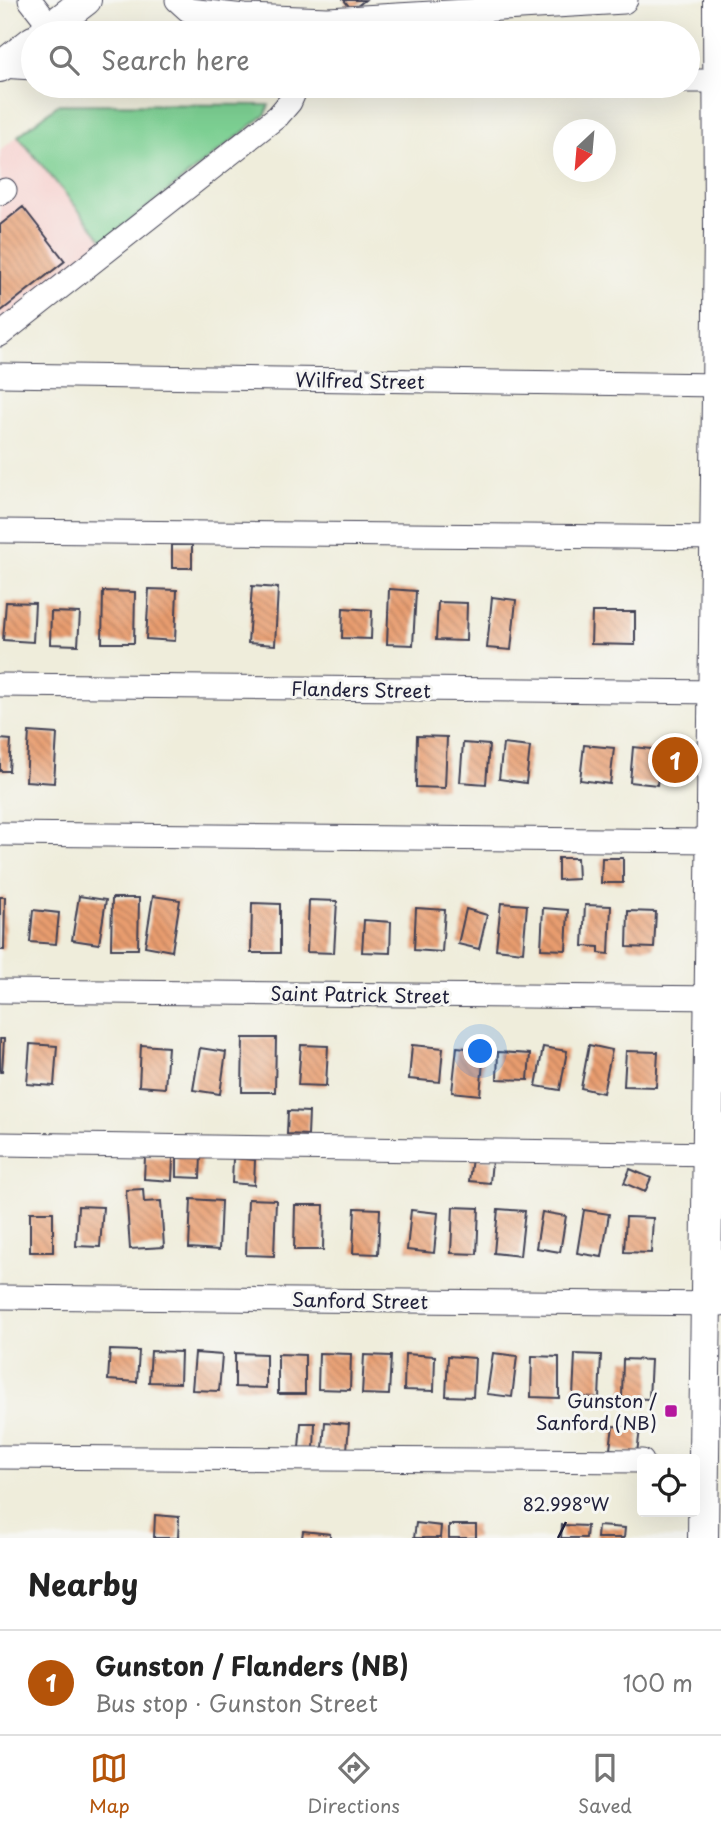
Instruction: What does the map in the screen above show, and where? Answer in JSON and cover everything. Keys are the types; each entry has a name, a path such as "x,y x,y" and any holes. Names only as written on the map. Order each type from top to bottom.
{"main road":[{"path":"59,21 86,0"},
{"path":"704,1538 714,1304 715,998 712,841 717,692 720,81 718,0"},
{"path":"0,67 21,51"}],"street":[{"path":"30,0 38,21"},
{"path":"177,0 188,10 245,16 328,19 626,0"},
{"path":"0,67 21,68"},
{"path":"700,81 720,81"},
{"path":"0,335 278,116 292,98"},
{"name":"Wilfred Street","path":"0,375 719,385"},
{"path":"0,531 718,538"},
{"name":"Flanders Street","path":"0,685 717,692"},
{"path":"0,834 712,841"},
{"name":"Saint Patrick Street","path":"0,990 715,998"},
{"path":"0,1144 715,1154"},
{"name":"Sanford Street","path":"0,1297 714,1304"},
{"path":"0,1457 637,1461"}],"shaded area":[{"path":"18,136 104,241 0,321 0,151"}],"green space":[{"path":"59,104 269,105 266,114 104,241 18,136"}],"building":[{"path":"344,0 365,0 352,10"},
{"path":"23,207 65,261 0,312 0,225"},
{"path":"172,545 192,545 192,568 172,568"},
{"path":"252,586 278,588 275,645 248,643"},
{"path":"149,589 177,590 175,641 146,639"},
{"path":"389,589 416,591 413,645 387,644"},
{"path":"103,591 135,592 134,643 102,643"},
{"path":"492,597 516,600 511,650 487,648"},
{"path":"6,602 35,603 33,642 3,640"},
{"path":"438,602 467,603 466,641 436,640"},
{"path":"343,608 372,610 371,639 342,638"},
{"path":"51,612 80,613 78,645 50,644"},
{"path":"592,612 635,612 635,645 591,644"},
{"path":"29,732 57,734 54,783 26,781"},
{"path":"417,736 447,737 445,788 416,787"},
{"path":"0,739 11,740 9,771 0,771"},
{"path":"463,743 489,745 486,784 460,782"},
{"path":"503,744 530,747 526,783 499,779"},
{"path":"584,745 614,748 610,784 580,780"},
{"path":"633,747 661,750 657,785 630,782"},
{"path":"558,858 577,858 578,879 558,880"},
{"path":"602,858 623,858 623,883 601,883"},
{"path":"79,896 106,900 99,944 72,940"},
{"path":"153,896 180,900 172,951 145,946"},
{"path":"0,897 5,897 4,950 0,950"},
{"path":"112,898 139,898 138,949 111,949"},
{"path":"309,900 337,901 334,953 307,952"},
{"path":"252,903 280,904 280,953 251,953"},
{"path":"501,903 527,905 523,952 496,949"},
{"path":"585,905 611,906 609,954 599,953 599,947 583,946"},
{"path":"416,908 445,910 442,952 414,950"},
{"path":"543,908 568,910 566,950 541,949"},
{"path":"466,909 487,915 479,949 458,944"},
{"path":"33,910 59,913 56,944 30,942"},
{"path":"628,911 656,912 654,948 627,947"},
{"path":"364,920 391,922 390,953 362,952"},
{"path":"243,1038 276,1038 275,1092 242,1092"},
{"path":"0,1039 4,1039 2,1072 0,1072"},
{"path":"30,1044 57,1046 54,1086 27,1084"},
{"path":"141,1045 168,1047 165,1088 139,1086"},
{"path":"301,1045 328,1046 326,1086 298,1085"},
{"path":"412,1045 443,1048 440,1082 409,1079"},
{"path":"589,1045 612,1050 603,1093 581,1088"},
{"path":"457,1047 484,1050 480,1095 452,1092"},
{"path":"543,1047 567,1051 560,1090 536,1086"},
{"path":"200,1048 226,1052 220,1094 193,1090"},
{"path":"626,1051 658,1052 656,1087 624,1086"},
{"path":"498,1052 530,1054 528,1080 497,1079"},
{"path":"288,1111 309,1112 308,1135 287,1134"},
{"path":"177,1156 201,1157 200,1178 177,1177"},
{"path":"145,1157 173,1158 172,1181 144,1179"},
{"path":"233,1158 255,1160 254,1185 232,1183"},
{"path":"472,1158 492,1160 490,1183 469,1181"},
{"path":"630,1169 651,1178 645,1192 624,1183"},
{"path":"143,1189 144,1202 161,1201 164,1247 130,1249 126,1190"},
{"path":"191,1199 221,1201 219,1250 189,1248"},
{"path":"248,1199 276,1200 274,1256 246,1255"},
{"path":"295,1205 324,1205 323,1250 294,1250"},
{"path":"78,1206 103,1207 100,1247 76,1246"},
{"path":"453,1207 479,1208 477,1254 451,1253"},
{"path":"355,1208 380,1209 378,1254 353,1253"},
{"path":"498,1209 525,1211 520,1256 494,1253"},
{"path":"411,1210 438,1213 434,1253 407,1250"},
{"path":"584,1210 609,1214 602,1257 577,1253"},
{"path":"30,1212 53,1212 53,1252 30,1252"},
{"path":"542,1212 566,1216 560,1252 536,1248"},
{"path":"626,1217 653,1218 651,1253 624,1252"},
{"path":"110,1350 139,1351 137,1382 108,1380"},
{"path":"151,1351 181,1352 180,1383 149,1382"},
{"path":"195,1353 222,1355 219,1391 192,1390"},
{"path":"235,1353 266,1354 266,1388 235,1387"},
{"path":"319,1353 351,1354 350,1390 318,1389"},
{"path":"493,1353 517,1356 512,1397 487,1394"},
{"path":"278,1354 305,1355 305,1394 278,1394"},
{"path":"405,1354 435,1356 434,1391 404,1390"},
{"path":"575,1354 601,1355 599,1398 573,1397"},
{"path":"364,1355 391,1356 389,1395 362,1394"},
{"path":"448,1356 475,1358 473,1397 446,1396"},
{"path":"532,1356 559,1357 559,1398 531,1397"},
{"path":"623,1359 651,1360 649,1399 622,1398"},
{"path":"325,1422 349,1424 347,1450 323,1448"},
{"path":"301,1423 315,1423 314,1449 299,1448"},
{"path":"613,1426 640,1429 637,1453 610,1449"},
{"path":"155,1515 179,1517 178,1538 154,1538"},
{"path":"416,1523 441,1526 440,1538 414,1538"},
{"path":"449,1525 476,1525 476,1538 449,1538"},
{"path":"562,1525 587,1526 586,1538 561,1538"},
{"path":"598,1526 625,1528 624,1538 597,1538"},
{"path":"303,1531 330,1534 330,1538 302,1538"}],"place":[{"name":"Gunston / Flanders (NB)","path":"675,760"},
{"name":"Gunston / Sanford (NB)","path":"671,1411"}]}
